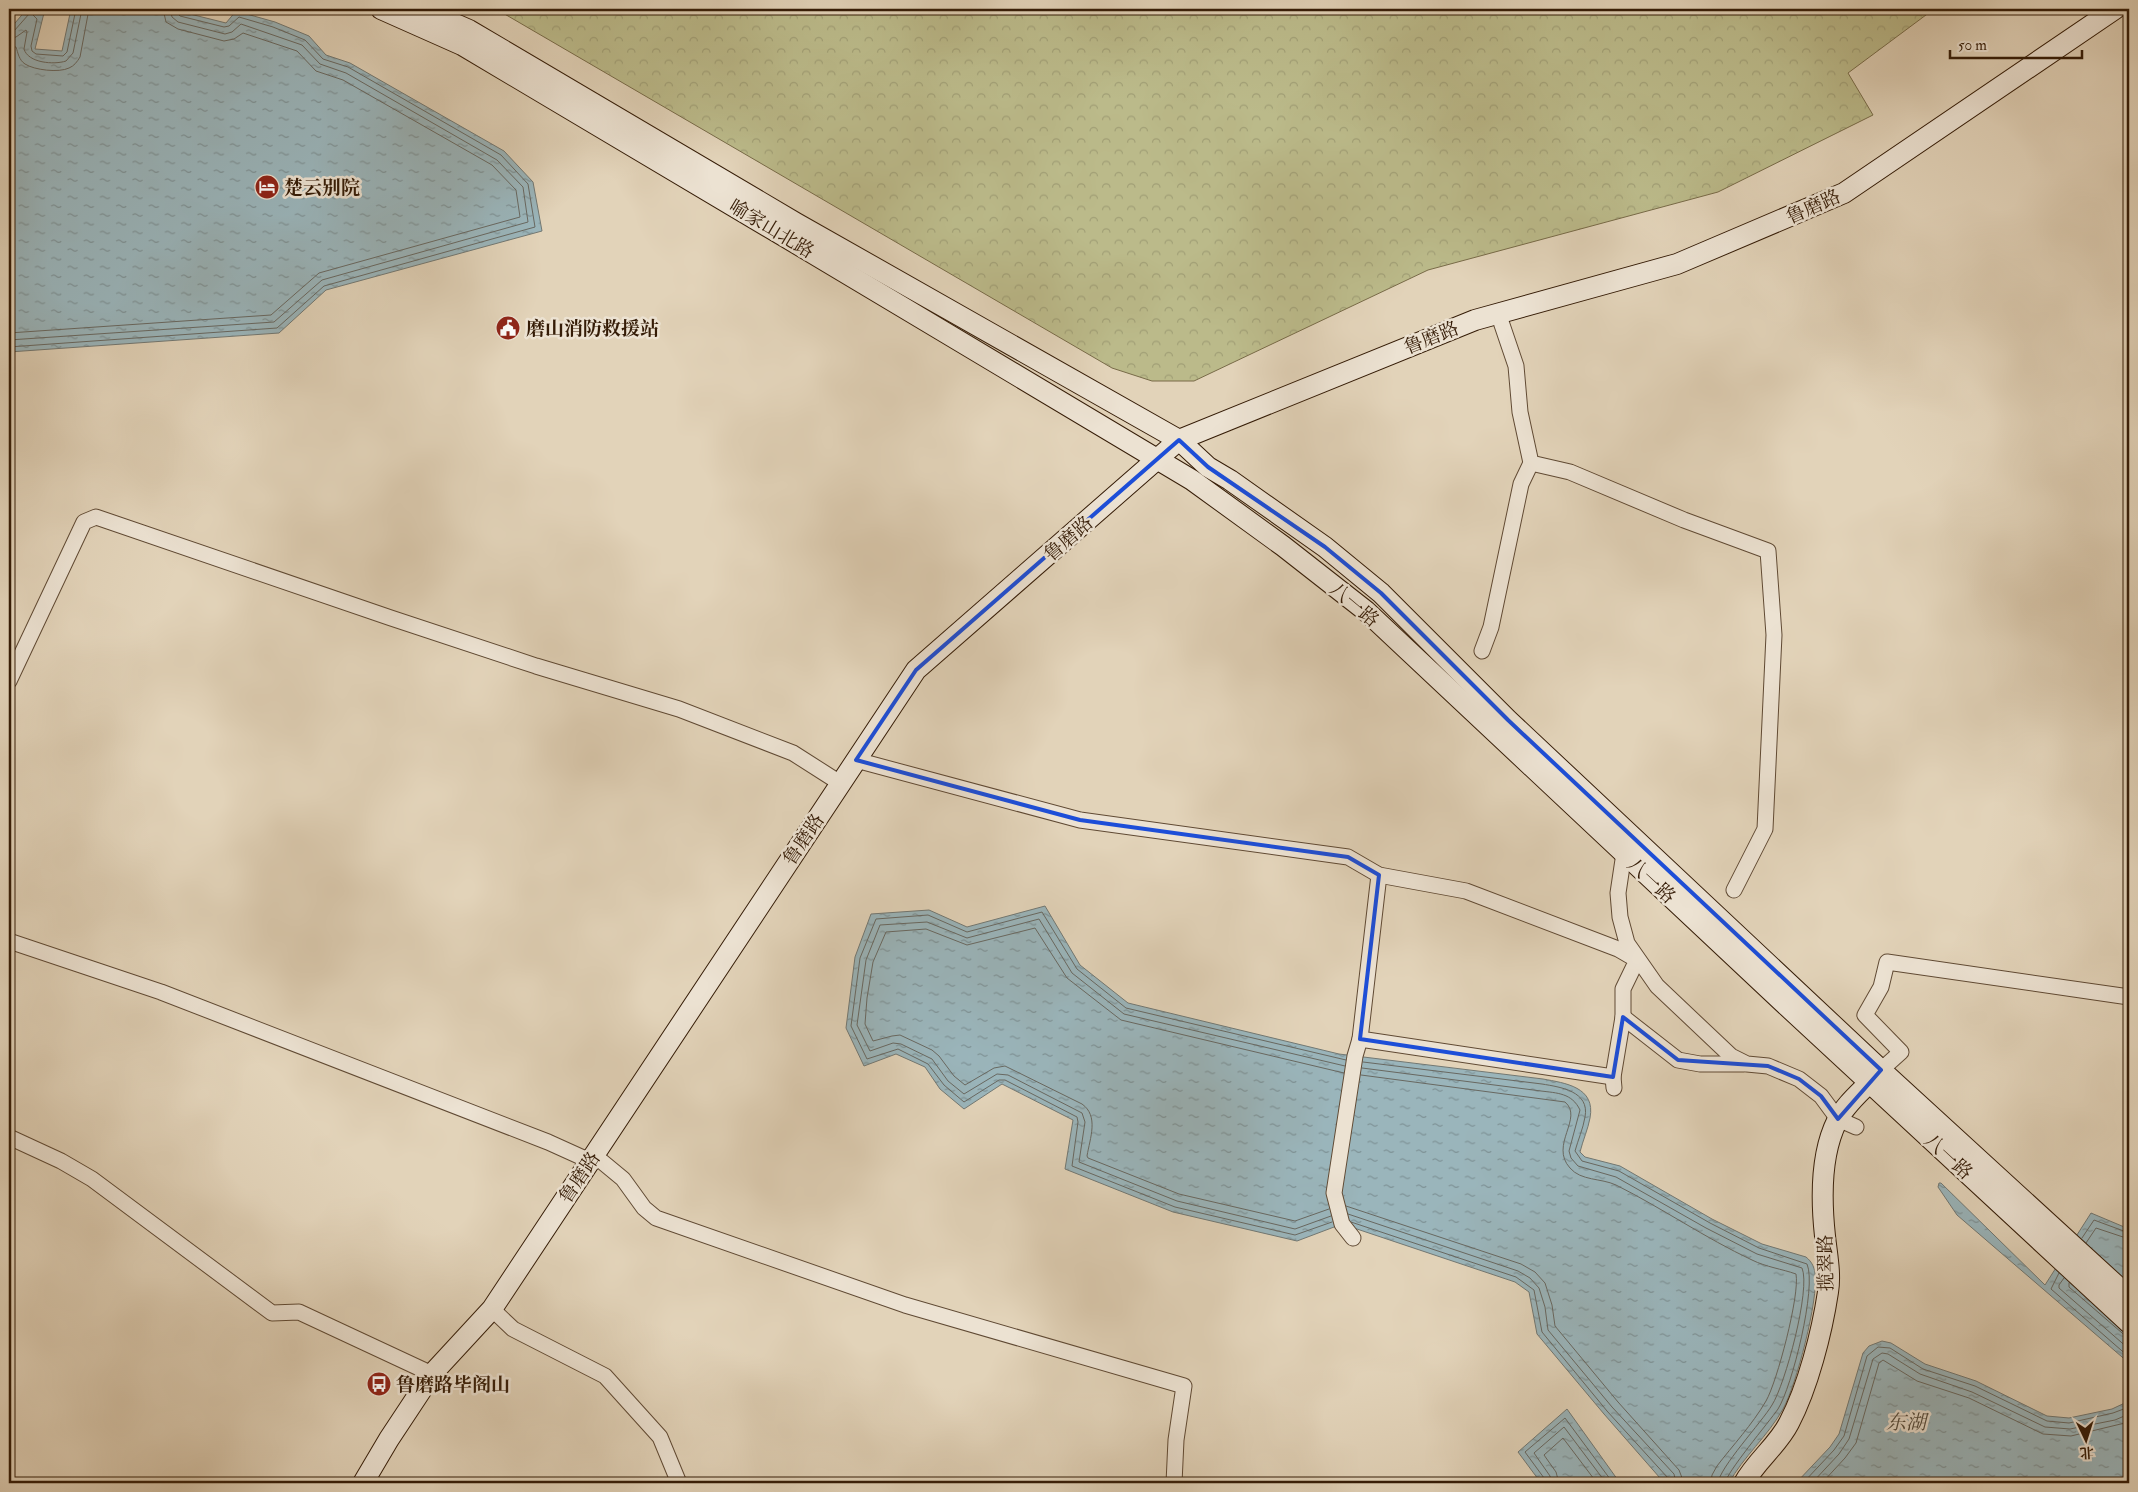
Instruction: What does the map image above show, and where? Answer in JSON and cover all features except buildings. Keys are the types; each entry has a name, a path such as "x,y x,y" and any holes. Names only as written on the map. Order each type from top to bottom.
{"main road":[{"name":"喻家山北路","path":"380,9 470,50 788,238 1157,460"},
{"name":"喻家山北路","path":"421,9 470,30 796,223 1179,440"},
{"name":"鲁磨路","path":"363,1483 389,1439 432,1374 492,1309 916,670 1179,440 1475,320 1677,264 1844,193 2115,9"},
{"name":"八一路","path":"1179,440 1208,467 1230,480 1325,547 1381,593 1508,720 1905,1103 2129,1323"},
{"name":"八一路","path":"1157,460 1219,498 1366,611 1624,854 1876,1076"},
{"name":"揽翠路","path":"1744,1483 1778,1441 1789,1423 1807,1379 1819,1332 1829,1278 1823,1217 1823,1188 1828,1147 1838,1119 1857,1095 1876,1076"},
{"name":"八一路","path":"1905,1103 2129,1298"}],"street":[{"path":"1482,650 1491,627 1521,484 1531,463 1520,412 1516,366 1498,313"},
{"path":"1531,463 1570,472 1684,520 1768,551 1774,635 1765,829 1734,890"},
{"path":"9,681 84,522 96,517 390,618 536,666 679,709 793,753 840,784"},
{"path":"856,760 1080,820 1348,857 1379,875 1466,891 1618,949 1637,960"},
{"path":"1624,854 1618,893 1620,917 1627,943 1637,960 1657,986 1688,1018 1713,1038 1731,1056 1747,1064"},
{"path":"1353,1238 1342,1224 1334,1193 1355,1056 1360,1039 1379,875"},
{"path":"9,941 161,992 592,1158 623,1179 644,1208 656,1218 905,1305 1184,1386 1176,1440 1174,1483"},
{"path":"1360,1039 1614,1082 1623,1017 1624,990 1637,960"},
{"path":"1876,1076 1901,1052 1864,1015 1881,988 1887,962 2129,997"},
{"path":"1623,1017 1678,1060 1700,1064 1768,1066 1799,1079 1821,1096 1838,1119 1856,1127"},
{"path":"9,1137 61,1161 92,1179 272,1313 299,1312 432,1374"},
{"path":"492,1309 513,1329 605,1376 660,1437 679,1483"}],"highlighted area":[{"path":"1179,440 1208,467 1325,547 1381,593 1508,720 1881,1070 1838,1119 1821,1096 1799,1079 1768,1066 1678,1060 1623,1017 1613,1077 1360,1039 1379,875 1348,857 1080,820 856,760 916,670"}],"green space":[{"path":"496,9 1934,9 1848,73 1873,115 1718,192 1428,270 1194,381 1152,381 1112,368"}],"water":[{"name":"楚云别院","path":"27,9 44,13 35,49 62,51 71,9 170,9 226,23 236,11 275,22 309,36 326,55 350,63 504,151 533,182 542,231 326,290 279,333 9,352 9,30"},
{"path":"1045,906 1080,965 1128,1003 1339,1054 1543,1079 1577,1088 1584,1093 1591,1108 1580,1152 1585,1157 1620,1166 1712,1219 1762,1244 1806,1257 1811,1262 1815,1273 1814,1302 1794,1382 1777,1419 1741,1464 1729,1483 1667,1483 1660,1478 1537,1334 1529,1292 1515,1282 1342,1224 1297,1241 1173,1212 1065,1169 1073,1120 1002,1084 964,1109 940,1089 925,1067 896,1054 864,1066 846,1028 855,957 871,914 929,910 967,927"},
{"path":"1939,1183 2045,1285 2091,1213 2129,1229 2129,1363 1957,1215 1938,1187"},
{"name":"东湖","path":"1882,1341 1891,1343 1925,1364 1976,1381 2047,1416 2069,1418 2112,1409 2129,1401 2129,1483 1796,1483 1830,1447 1839,1434 1863,1353 1869,1346"},
{"path":"1567,1409 1620,1483 1541,1483 1518,1452"}],"place":[{"name":"楚云别院","path":"267,187"},
{"name":"磨山消防救援站","path":"508,328"},
{"name":"鲁磨路毕阁山","path":"379,1384"}]}
